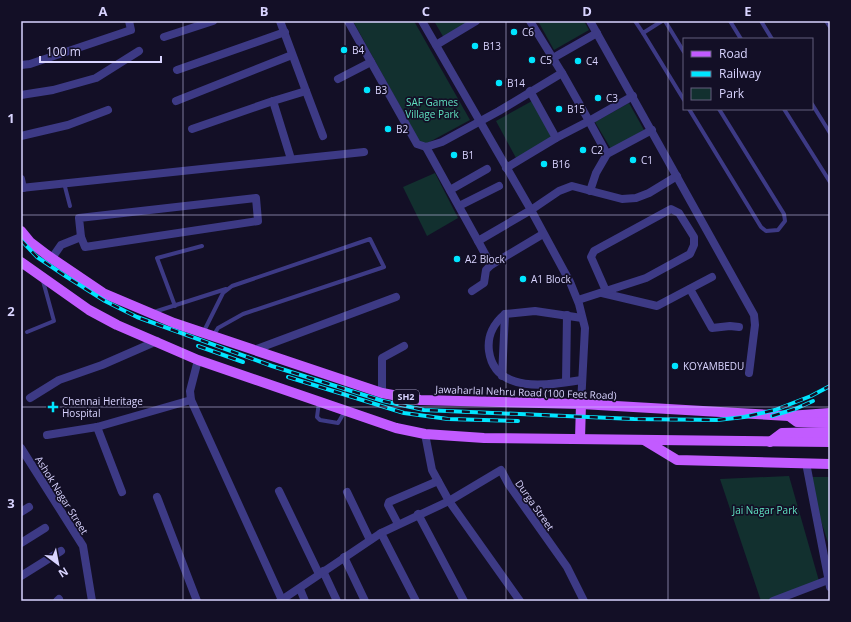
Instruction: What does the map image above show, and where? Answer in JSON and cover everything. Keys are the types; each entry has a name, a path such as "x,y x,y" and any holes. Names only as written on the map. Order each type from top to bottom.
{"main road":[{"name":"Jawaharlal Nehru Road (100 Feet Road)","path":"21,231 30,242 103,293 174,323 382,393 420,400 581,404 789,416 830,413"},
{"path":"21,262 89,310 117,325 198,360 396,428 425,434 484,438 830,442"},
{"path":"580,439 581,404"},
{"path":"789,416 797,422 830,423"},
{"path":"770,442 782,433 830,432"},
{"path":"644,440 677,460 830,464"}],"street":[{"path":"21,65 30,64 130,30 129,21"},
{"path":"164,38 213,21"},
{"path":"280,21 323,136"},
{"path":"348,21 417,144 426,147 442,142 562,73"},
{"path":"422,21 478,122 531,210 570,282 578,300 584,328 581,404"},
{"path":"436,45 476,21"},
{"path":"530,21 562,73 607,154"},
{"path":"590,21 754,315 755,325 750,373"},
{"path":"177,70 285,32"},
{"path":"553,58 597,33"},
{"path":"21,95 53,90 96,78 139,51"},
{"path":"176,101 292,55"},
{"path":"338,79 371,62"},
{"path":"192,129 306,91"},
{"path":"530,91 556,138"},
{"path":"506,168 556,138 633,96"},
{"path":"274,101 291,159"},
{"path":"21,136 68,125 108,110"},
{"path":"590,191 596,173 607,154 652,130"},
{"path":"426,147 491,265"},
{"path":"21,179 22,188 364,152"},
{"path":"450,190 487,169"},
{"path":"478,242 531,210 559,190 572,186 622,200 636,198 650,193 677,176"},
{"path":"459,206 499,186"},
{"path":"256,198 258,221 85,247 81,237 79,218 256,198"},
{"path":"578,300 604,292 646,278 690,254 694,245 694,236 680,213 671,209 594,251 591,257 604,292"},
{"path":"472,291 484,283 486,270 491,265 543,234"},
{"path":"52,258 61,245 81,237"},
{"path":"604,292 657,306 712,277"},
{"path":"690,289 712,328 730,326 739,327"},
{"path":"254,350 396,297"},
{"path":"582,318 536,311 505,314 493,327 488,343 490,362 502,376 510,380 538,385 582,380"},
{"path":"502,376 505,314"},
{"path":"566,382 567,315"},
{"path":"30,398 59,380 102,365 156,341"},
{"path":"382,393 382,358 404,346"},
{"path":"198,360 190,391 191,400 281,601 300,590 321,573 381,533 418,514 449,501"},
{"path":"47,435 97,427 191,400"},
{"path":"97,427 122,492"},
{"path":"425,434 432,470 449,501 520,601"},
{"name":"Ashok Nagar Street","path":"21,448 83,546 92,601"},
{"path":"773,601 829,584 806,463"},
{"name":"Durga Street","path":"449,501 501,470 509,486 566,567 584,601"},
{"path":"398,524 388,505 389,502 438,481"},
{"path":"279,491 337,601"},
{"path":"347,492 370,540"},
{"path":"157,497 197,601"},
{"path":"21,512 29,506"},
{"path":"418,514 464,601"},
{"path":"21,543 46,528"},
{"path":"381,533 416,601"},
{"path":"21,575 61,551"},
{"path":"344,557 365,601"},
{"path":"300,590 305,601"}],"lane":[{"path":"636,21 683,98"},
{"path":"643,33 663,21 683,51"},
{"path":"730,21 740,38"},
{"path":"761,21 771,38"},
{"path":"826,21 830,27"},
{"path":"813,106 830,133"},
{"path":"690,110 761,227 766,231 778,230 785,221 784,214 720,110"},
{"path":"785,110 830,182"},
{"path":"64,183 70,206"},
{"path":"152,313 370,239 384,267 243,314 208,335"},
{"path":"175,306 157,258 202,246"},
{"path":"27,332 54,321 42,276"},
{"path":"208,335 226,289"},
{"path":"319,402 318,417 320,420 338,423 345,411"}],"green space":[{"name":"SAF Games Village Park","path":"353,21 414,21 470,120 422,146"},
{"path":"434,21 471,21 444,38"},
{"path":"538,21 584,21 589,30 554,50"},
{"path":"532,101 552,138 516,158 496,121"},
{"path":"629,103 644,130 611,149 595,122"},
{"path":"435,173 458,218 427,236 403,187"},
{"name":"Jai Nagar Park","path":"789,476 819,581 769,601 761,601 720,479"},
{"path":"807,477 830,477 830,549"}],"railway":[{"path":"21,240 37,257 67,277 105,301 137,317 272,366 383,401 424,410 634,419 717,420 744,417 775,410 811,396 830,386"},
{"path":"198,346 243,362"},
{"path":"288,377 404,413 448,419 518,421"},
{"path":"772,416 795,409 813,401"}],"place":[{"name":"C6","path":"514,32"},
{"name":"B13","path":"475,46"},
{"name":"B4","path":"344,50"},
{"name":"C5","path":"532,60"},
{"name":"C4","path":"578,61"},
{"name":"B14","path":"499,83"},
{"name":"B3","path":"367,90"},
{"name":"C3","path":"598,98"},
{"name":"B15","path":"559,109"},
{"name":"B2","path":"388,129"},
{"name":"C2","path":"583,150"},
{"name":"B1","path":"454,155"},
{"name":"C1","path":"633,160"},
{"name":"B16","path":"544,164"},
{"name":"A2 Block","path":"457,259"},
{"name":"A1 Block","path":"523,279"},
{"name":"KOYAMBEDU","path":"675,366"},
{"name":"Chennai Heritage Hospital","path":"53,407"}]}
